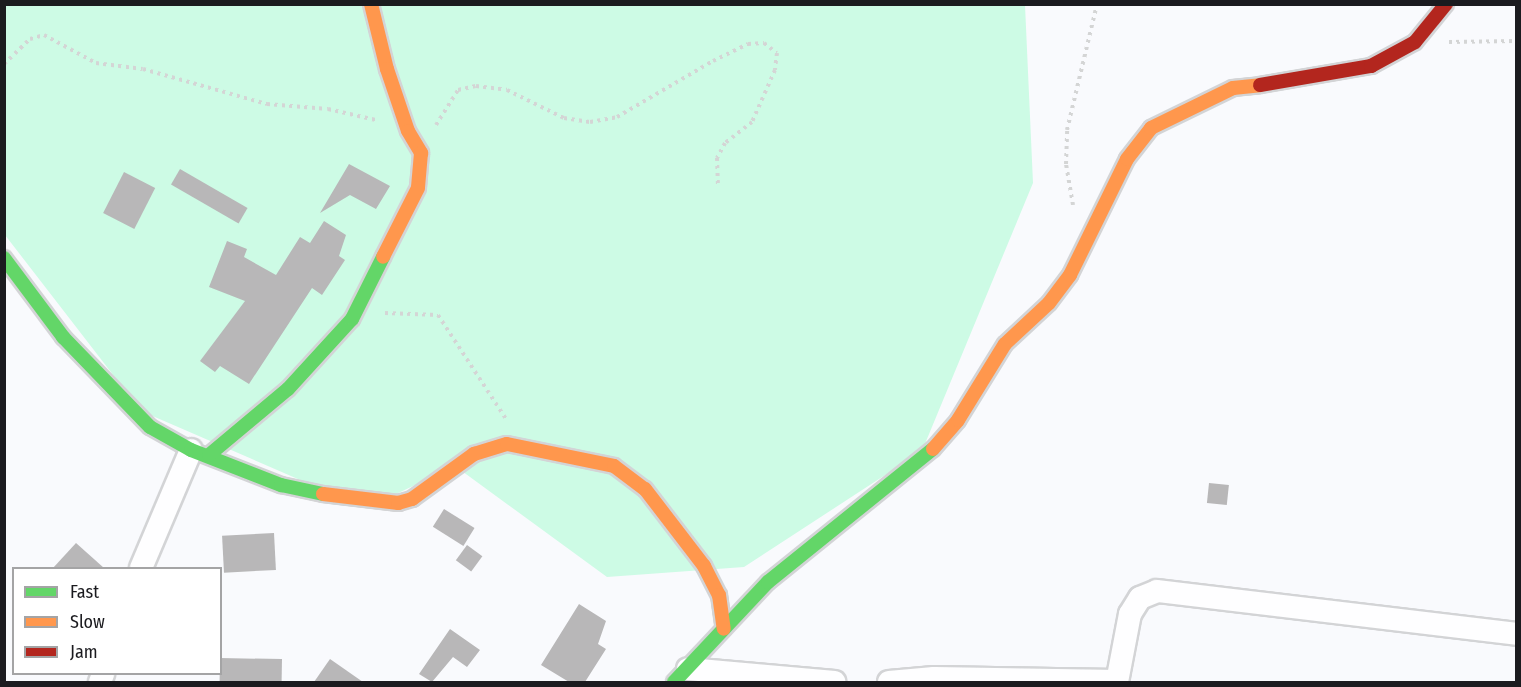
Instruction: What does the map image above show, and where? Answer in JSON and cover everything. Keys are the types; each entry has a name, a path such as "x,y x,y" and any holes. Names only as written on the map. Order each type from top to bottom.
{"street":[{"path":"142,567 200,452 288,389 352,319 418,188 421,153 408,131 371,4"},
{"path":"681,676 768,582 925,458 957,420 1005,344 1050,303 1070,274 1128,159 1151,128 1233,88 1297,82 1371,66 1415,42 1446,4"},
{"path":"4,258 63,336 150,427 200,452 281,485 353,501 398,503 412,499 474,454 507,444 585,458 632,476 704,566 720,595 724,629"},
{"path":"889,682 934,678 1117,682 1130,614 1140,598 1157,591 1516,634"},
{"path":"681,676 834,682"}],"path":[{"path":"1075,215 1066,164 1067,129 1097,4"},
{"path":"4,64 30,39 44,35 96,63 143,69 267,104 328,109 408,131"},
{"path":"1415,42 1516,41"},
{"path":"421,153 458,90 476,86 507,90 564,118 590,122 617,117 713,61 748,44 764,43 777,52 775,70 752,122 725,143 717,158 718,188"},
{"path":"352,319 395,311 438,315 526,446"}],"green space":[{"path":"5,5 1025,5 1033,183 922,451 744,567 607,577 455,466 392,496 314,486 141,411 5,235"}],"building":[{"path":"349,164 390,186 376,209 350,195 320,213"},
{"path":"180,169 248,208 239,224 171,185"},
{"path":"124,172 155,188 134,229 103,213"},
{"path":"324,221 346,235 339,256 345,260 322,295 312,288 249,384 220,366 215,372 200,361 245,301 209,287 227,241 247,249 244,257 276,275 300,237 310,243"},
{"path":"1209,483 1229,485 1227,505 1207,503"},
{"path":"444,509 475,528 463,546 433,527"},
{"path":"274,533 276,570 224,573 222,536"},
{"path":"76,543 103,567 54,567"},
{"path":"467,545 482,556 471,572 456,560"},
{"path":"579,604 606,621 598,644 606,649 585,682 569,682 541,665"},
{"path":"450,629 480,650 467,667 453,657 432,682 419,674"},
{"path":"222,658 282,659 282,682 220,682"},
{"path":"330,659 363,682 314,682"}],"traffic: fast":[{"path":"209,455 288,389 352,319 383,257"},
{"path":"4,258 63,337 150,427 191,450 281,485 323,494"},
{"path":"674,682 768,582 933,449"}],"traffic: slow":[{"path":"371,4 387,69 408,131 421,153 418,188 383,257"},
{"path":"933,449 958,420 1005,344 1049,303 1070,275 1127,159 1151,128 1233,88 1260,85"},
{"path":"323,494 398,503 412,499 474,454 507,444 614,466 645,489 704,566 719,595 724,629"}],"traffic: jam":[{"path":"1260,85 1371,66 1415,42 1446,4"}]}
